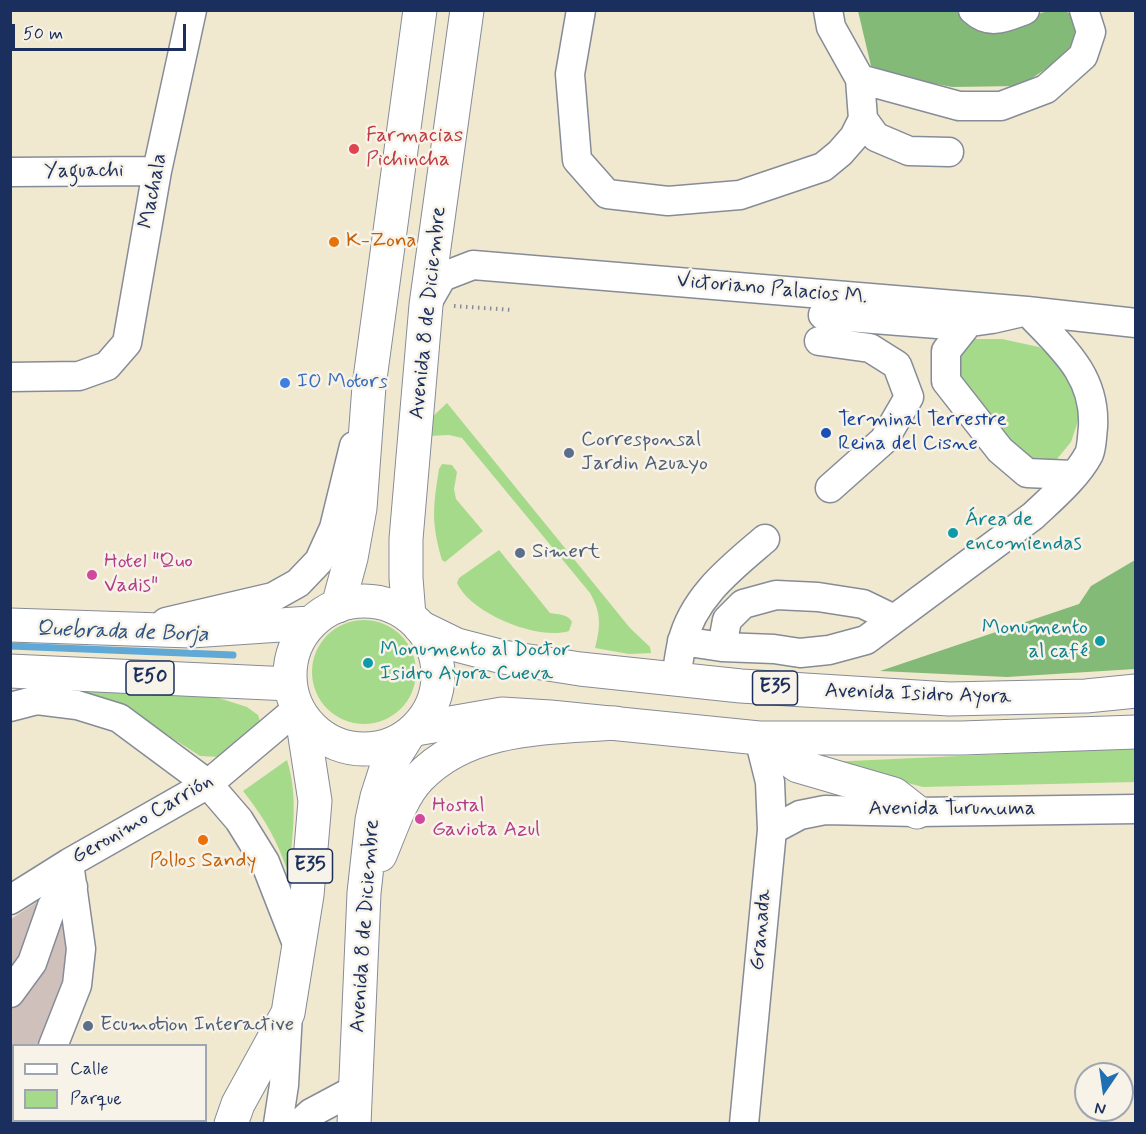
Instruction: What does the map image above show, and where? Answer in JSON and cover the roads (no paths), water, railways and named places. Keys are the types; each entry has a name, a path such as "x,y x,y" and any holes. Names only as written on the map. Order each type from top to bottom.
{"main road":[{"path":"338,606 351,558 360,508 369,386 420,10"},
{"name":"Avenida 8 de Diciembre","path":"415,622 406,578 406,538 436,305 467,10"},
{"name":"E35","path":"231,1124 238,1104 288,1013 307,895 315,801 289,671 295,645 310,623 328,610 359,601 390,606 415,622"},
{"path":"296,704 321,736 351,748 384,747 412,732 423,721 434,701 438,679 438,668 432,646 415,622"},
{"name":"Avenida Isidro Ayora","path":"415,622 458,645 503,657 676,680 949,699 1086,696 1136,691"},
{"name":"E50","path":"10,625 203,631 310,623"},
{"name":"E50","path":"10,671 296,704"},
{"name":"Avenida Isidro Ayora","path":"412,732 502,714 759,738 962,738 1136,732"},
{"path":"364,893 401,806 419,778 447,756 483,738 529,730 615,723"},
{"name":"Avenida 8 de Diciembre","path":"354,1124 364,893 372,820 385,772 412,732"},
{"path":"759,738 798,766 894,794 917,812"}],"street":[{"name":"Machala","path":"10,377 79,376 107,366 127,343 157,171 192,10"},
{"path":"581,10 570,74 577,160 607,194 668,201 740,195 823,167 854,137 863,119 860,79 831,27 828,10"},
{"path":"973,10 980,16 998,21 1025,10"},
{"path":"860,79 959,106 1001,106 1046,89 1083,56 1091,32 1084,10"},
{"path":"863,119 876,137 909,151 949,152"},
{"name":"Yaguachi","path":"10,172 157,171"},
{"name":"Victoriano Palacios M.","path":"436,305 442,277 473,265 1027,311 1136,323"},
{"path":"682,641 722,647 774,649 800,653 829,650 866,640 1033,516 1074,475 1090,453 1094,410 1088,385 1062,348 1027,311 950,325 821,328 870,348 897,365 909,397 884,440 830,488"},
{"path":"969,322 946,351 946,381 1000,450 1027,473 1074,475"},
{"path":"131,630 273,597 298,582 319,561 334,528 369,386"},
{"path":"676,680 682,641 699,604 723,575 765,539"},
{"path":"722,647 727,620 743,604 776,594 818,597 863,604 894,619"},
{"path":"10,707 37,700 57,702 77,705 119,718 208,784 239,820 265,862 299,949"},
{"name":"Geronimo Carrión","path":"10,900 71,875 208,784 296,704"},
{"name":"Granada","path":"744,1124 772,830 770,782 759,738"},
{"name":"Avenida Turunuma","path":"772,830 800,815 825,810 917,812 1136,809"},
{"path":"10,993 32,963 52,906 71,875"},
{"path":"54,1044 77,985 81,949 71,875"},
{"path":"278,1124 284,1084 288,1013"},
{"path":"299,1124 311,1113 356,1089"}],"waterway":[{"name":"Quebrada de Borja","path":"10,646 233,655"}],"place":[{"name":"Farmacias Pichincha","path":"354,149"},
{"name":"K-Zona","path":"334,242"},
{"name":"IO Motors","path":"285,383"},
{"name":"Terminal Terrestre Reina del Cisne","path":"826,433"},
{"name":"Corresponsal Jardin Azuayo","path":"569,453"},
{"name":"Área de encomiendas","path":"953,533"},
{"name":"Simert","path":"520,553"},
{"name":"Hotel \"Quo Vadis\"","path":"92,575"},
{"name":"Monumento al café","path":"1100,641"},
{"name":"Monumento al Doctor Isidro Ayora Cueva","path":"368,663"},
{"name":"Hostal Gaviota Azul","path":"420,819"},
{"name":"Pollos Sandy","path":"203,840"},
{"name":"Ecumotion Interactive","path":"88,1026"}]}
